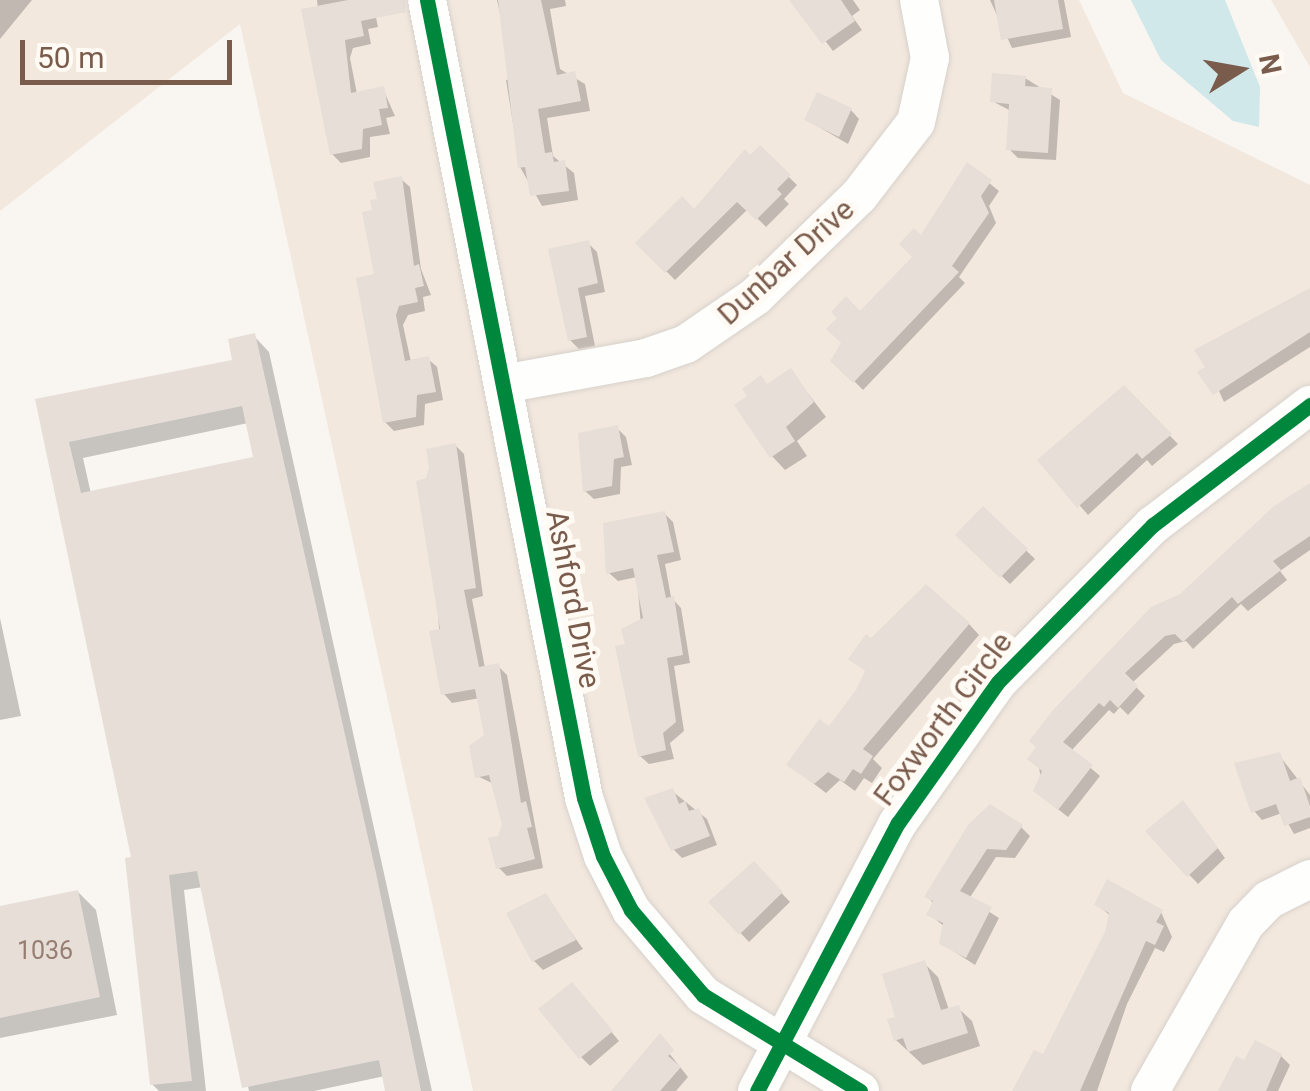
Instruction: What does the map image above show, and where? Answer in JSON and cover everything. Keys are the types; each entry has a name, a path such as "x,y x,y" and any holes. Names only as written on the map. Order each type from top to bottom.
{"street":[{"name":"Ashford Drive","path":"427,0 584,798 603,856 631,910 688,981 780,1045 860,1091"},
{"name":"Dunbar Drive","path":"503,384 646,358 686,344 756,296 859,196 908,136 926,91 930,58 919,0"},
{"name":"Foxworth Circle","path":"756,1091 898,823 997,684 1152,525 1310,405"},
{"path":"1150,1091 1246,922 1268,900 1310,879"}],"shaded area":[{"path":"0,0 1079,0 1123,93 1310,185 1310,1091 473,1091 240,24 0,211"},
{"path":"1271,0 1310,0 1310,67"}],"water":[{"path":"1131,0 1225,0 1260,87 1259,127 1233,121 1161,60"}],"building":[{"path":"348,0 405,0 406,12 361,21 364,36 345,40 351,93 384,86 388,108 379,109 382,125 363,129 362,149 330,155 301,9"},
{"path":"498,0 541,0 557,75 575,71 581,101 538,109 545,153 552,152 554,162 565,160 569,191 530,196 525,167 518,168"},
{"path":"789,0 841,0 855,21 822,44"},
{"path":"994,0 1058,0 1063,29 1001,40"},
{"path":"992,73 1026,76 1025,86 1052,88 1048,153 1006,150 1009,104 990,102"},
{"path":"817,92 852,108 839,137 804,120"},
{"path":"760,145 791,175 777,189 782,194 756,220 737,202 665,273 635,243 682,196 694,209 745,149 750,155"},
{"path":"967,162 992,180 981,196 989,213 952,266 959,272 853,383 830,361 841,343 826,329 837,318 831,312 846,296 860,311 912,257 899,244 914,228 921,235"},
{"path":"402,176 414,266 419,264 424,286 415,288 418,302 399,306 396,315 405,361 429,356 436,392 417,395 416,417 383,423 356,278 374,274 362,212 372,210 370,200 377,199 373,182"},
{"path":"589,240 598,283 578,288 587,337 568,341 548,249"},
{"path":"1310,288 1310,332 1213,395 1197,372 1205,367 1194,350"},
{"path":"255,333 421,1091 385,1091 379,1060 242,1088 197,871 169,875 192,1081 150,1085 125,858 131,857 35,399 232,360 228,339","holes":["242,406 253,457 81,493 69,442"]},
{"path":"791,368 814,402 786,427 795,441 770,458 734,405 747,396 742,389 761,375 767,384"},
{"path":"1124,385 1172,434 1142,459 1137,453 1077,508 1037,460"},
{"path":"618,425 624,457 614,459 612,486 583,492 578,433"},
{"path":"456,443 476,588 464,590 479,667 499,663 521,803 526,801 532,827 527,828 535,859 496,869 488,838 498,836 502,825 489,775 475,778 469,746 484,735 475,689 441,695 429,631 440,629 416,481 426,478 426,449"},
{"path":"1310,483 1310,536 1273,561 1281,570 1238,604 1232,597 1183,642 1175,634 1165,636 1125,673 1138,686 1118,708 1110,700 1104,707 1099,703 1063,742 1093,765 1058,810 1033,791 1042,771 1027,759 1036,747 1029,741 1054,709 1151,607 1180,594 1274,506"},
{"path":"983,506 1028,549 1000,578 955,535"},
{"path":"665,511 674,552 657,555 666,598 674,596 683,655 667,658 676,722 663,733 666,750 638,757 615,646 625,644 621,629 643,618 633,568 606,574 603,523"},
{"path":"926,584 970,623 863,749 873,756 861,774 853,769 844,782 828,772 814,784 786,765 819,719 829,726 856,690 865,671 848,659 866,634 871,638"},
{"path":"1280,752 1290,781 1300,777 1310,806 1310,817 1284,826 1276,804 1251,813 1234,763"},
{"path":"673,788 679,804 685,801 689,811 699,808 710,836 671,851 644,798"},
{"path":"1183,800 1218,848 1187,877 1145,831"},
{"path":"990,804 1023,825 1006,850 987,849 960,891 992,907 966,958 939,944 943,923 926,915 933,901 924,897 968,825"},
{"path":"754,861 783,892 739,935 708,902"},
{"path":"1107,879 1163,910 1156,922 1164,926 1155,945 1146,941 1080,1091 1012,1091 1034,1050 1043,1054 1105,932 1109,913 1094,905"},
{"path":"78,890 100,997 0,1018 0,906"},
{"path":"546,893 576,940 532,962 506,913"},
{"path":"925,960 941,1010 959,1005 968,1033 908,1052 903,1038 894,1041 887,1019 895,1017 882,974"},
{"path":"572,982 613,1031 579,1059 538,1009"},
{"path":"660,1033 674,1050 668,1056 681,1067 660,1091 611,1091"},
{"path":"1255,1040 1282,1054 1266,1091 1218,1091 1236,1056 1244,1060"}],"cycle path":[{"path":"427,0 584,798 603,856 631,910 703,995 860,1091"},
{"path":"757,1091 898,823 997,683 1153,525 1310,405"}]}
